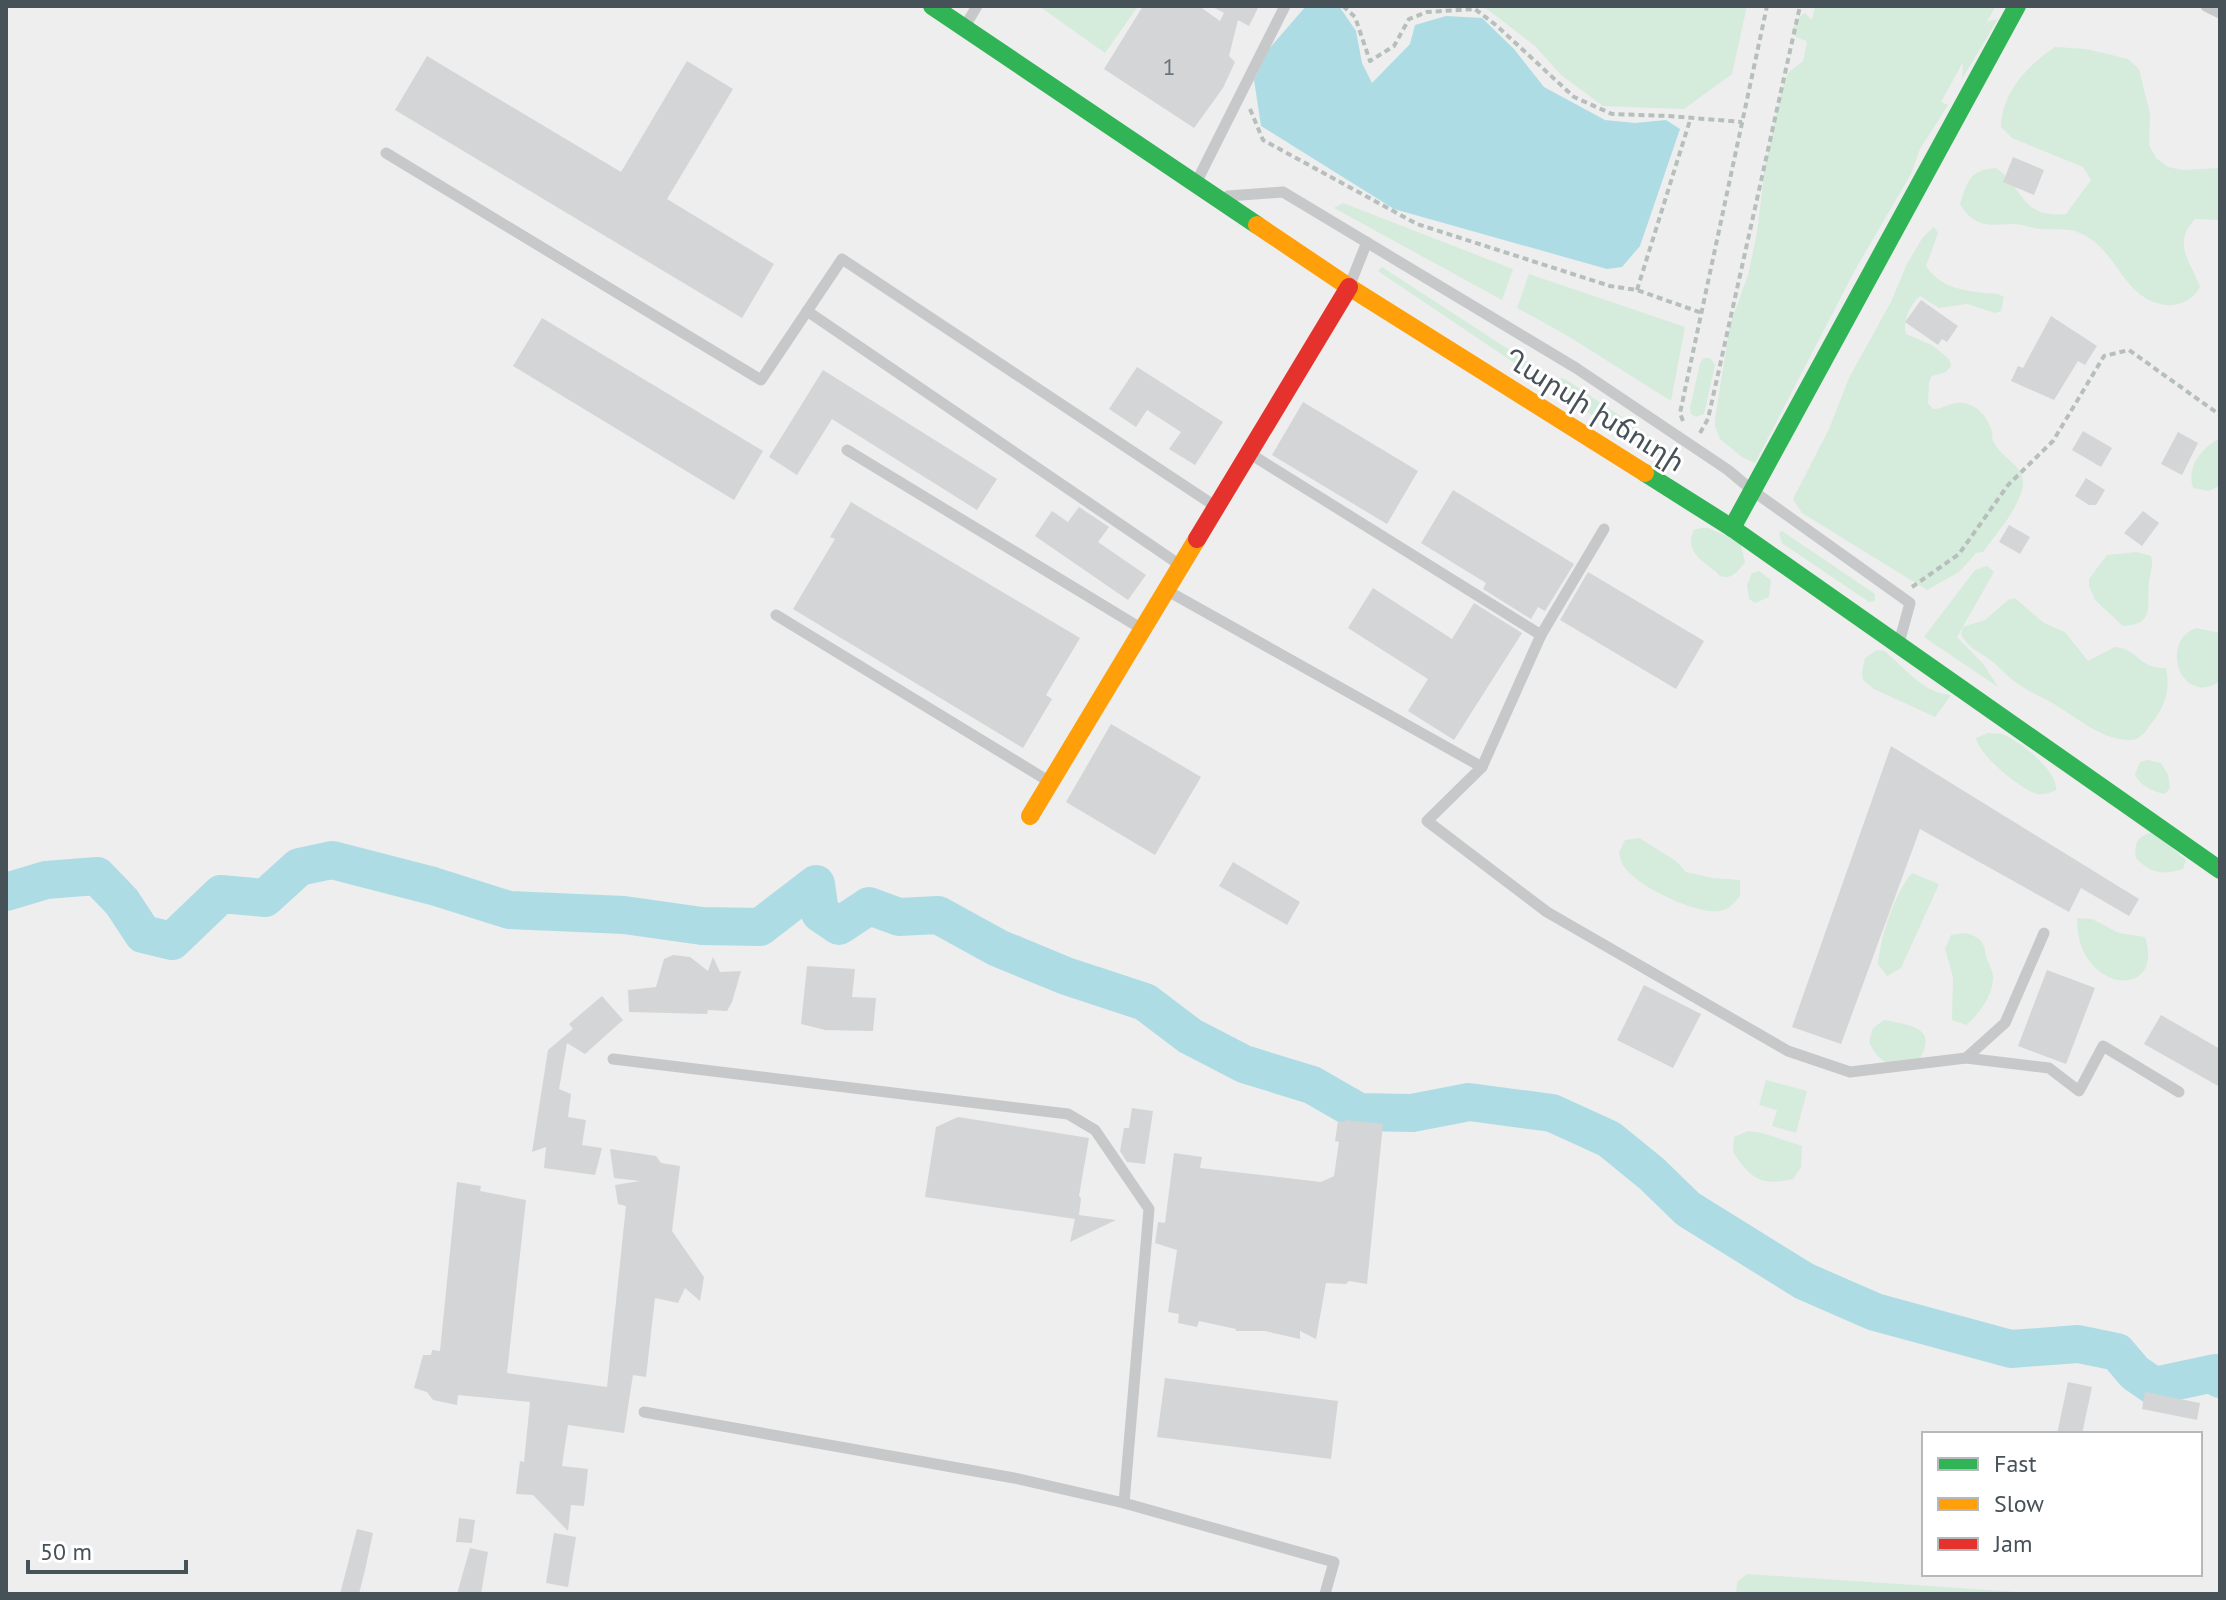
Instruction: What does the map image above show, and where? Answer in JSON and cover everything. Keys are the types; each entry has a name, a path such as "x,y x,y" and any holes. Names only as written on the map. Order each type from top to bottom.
{"main road":[{"name":"Ղարսի խճուղի","path":"932,6 1349,287 1732,528 2220,870"},
{"path":"1732,528 2017,6"},
{"path":"1030,816 1349,287"}],"lane":[{"path":"964,28 977,6"},
{"path":"1195,184 1285,6"},
{"path":"2206,6 2220,13"},
{"path":"386,153 761,380 842,259 1216,506"},
{"path":"1216,197 1283,192 1576,368 1693,445 1910,603 1899,643"},
{"path":"1349,287 1367,242"},
{"path":"807,311 1180,566"},
{"path":"847,450 1142,629"},
{"path":"1248,453 1541,635"},
{"path":"1604,529 1541,635 1482,767 1427,821 1547,912 1788,1051 1850,1072 1966,1058 2049,1068 2079,1091 2103,1046 2179,1092"},
{"path":"1166,590 1482,767"},
{"path":"776,615 1050,782"},
{"path":"1966,1058 2005,1023 2044,933"},
{"path":"613,1059 1068,1114 1095,1130 1149,1209 1124,1503"},
{"path":"644,1412 1014,1478 1124,1503 1334,1562 1325,1594"}],"path":[{"path":"1343,6 1355,17 1370,61 1394,46 1409,19 1427,12 1475,9 1574,97 1612,114 1742,122"},
{"path":"1693,445 1680,413 1767,6"},
{"path":"1693,445 1708,419 1800,6"},
{"path":"1245,97 1263,140 1417,224 1610,286 1637,290 1702,313"},
{"path":"1637,290 1691,117"},
{"path":"1902,597 1959,554 2008,485 2053,441 2104,356 2129,350 2220,415"}],"green space":[{"path":"1039,6 1138,6 1105,53"},
{"path":"1483,6 1747,6 1732,74 1684,109 1603,106 1561,75 1535,46"},
{"path":"1815,6 1996,6 1983,28 1988,21 1998,19 1962,79 1963,62 1941,102 1948,105 1920,149 1911,174 1855,270 1755,463 1742,457 1720,439 1715,419 1730,325 1748,275 1757,233 1765,166 1781,92 1788,73 1803,61 1807,41 1796,37 1792,30 1805,13 1812,20"},
{"path":"2055,47 2086,49 2128,59 2139,69 2150,114 2149,145 2156,158 2168,167 2182,170 2220,168 2220,220 2195,219 2185,236 2185,252 2200,287 2186,301 2159,304 2141,295 2099,246 2079,232 1983,223 1971,217 1960,204 1971,178 1987,169 1996,168 2032,207 2051,214 2066,214 2091,180 2083,167 2012,138 2001,127 2002,114 2011,91 2026,71"},
{"path":"1343,203 1513,269 1502,300 1334,208"},
{"path":"1934,227 1938,233 1926,266 1932,274 1948,285 2004,297 2001,311 1995,313 1967,304 1939,308 1920,296 1913,304 1906,319 1906,334 1932,345 1949,359 1951,366 1946,372 1932,376 1928,403 1933,409 1969,404 1984,415 1994,442 2017,468 2023,480 2018,502 1983,552 1976,553 1959,572 1927,590 1802,513 1793,499 1829,429 1849,378 1891,302 1907,264 1923,237"},
{"path":"1382,267 1551,377 1565,379 1677,454 1678,465 1669,467 1378,271"},
{"path":"1529,274 1685,327 1671,401 1517,308"},
{"path":"1704,358 1710,358 1715,365 1704,414 1696,417 1691,414 1690,408 1700,363"},
{"path":"2220,438 2220,486 2208,491 2193,488 2192,472 2197,458"},
{"path":"1701,528 1740,542 1745,562 1735,574 1720,576 1696,554 1691,537 1694,530"},
{"path":"1782,531 1875,594 1875,601 1869,602 1782,543 1779,533"},
{"path":"2137,552 2151,556 2152,560 2148,612 2141,622 2123,626 2095,600 2089,579 2107,555"},
{"path":"1987,566 1994,572 1957,637 1984,665 1998,687 1924,637 1975,570"},
{"path":"1759,571 1771,580 1769,597 1755,603 1749,599 1747,585 1752,573"},
{"path":"2015,598 2044,623 2065,632 2088,661 2115,647 2129,651 2150,665 2166,668 2168,682 2164,702 2142,735 2131,740 2121,739 2093,729 2017,684 1967,643 1961,634 1963,627 1985,620 2008,600"},
{"path":"2196,628 2220,633 2220,681 2206,687 2195,686 2186,680 2177,658 2178,646 2185,635"},
{"path":"1877,650 1884,651 1931,690 1951,695 1935,717 1874,689 1863,680 1865,658"},
{"path":"1988,733 2002,734 2027,749 2051,774 2056,790 2037,794 2001,770 1984,753 1976,738"},
{"path":"2140,762 2161,763 2168,775 2170,788 2165,794 2147,788 2135,775"},
{"path":"2153,832 2186,860 2183,869 2158,872 2136,858 2138,840"},
{"path":"1639,838 1676,861 1686,872 1740,880 1740,896 1726,909 1710,911 1682,904 1653,890 1630,873 1619,853 1625,840"},
{"path":"1912,873 1939,884 1901,968 1887,976 1878,964 1882,941 1894,903"},
{"path":"2077,918 2092,919 2119,933 2145,937 2148,958 2143,972 2132,979 2118,980 2104,974 2090,962 2080,943"},
{"path":"1966,933 1982,942 1993,977 1991,991 1984,1004 1966,1025 1952,1020 1953,977 1945,949 1951,935"},
{"path":"1884,1020 1906,1024 1921,1031 1926,1044 1916,1065 1888,1062 1873,1050 1869,1042 1873,1028"},
{"path":"1766,1080 1807,1091 1796,1133 1772,1126 1777,1110 1759,1105"},
{"path":"1748,1131 1802,1146 1801,1167 1793,1179 1764,1181 1745,1168 1733,1152 1734,1137"},
{"path":"1747,1574 2050,1594 1736,1594 1737,1582"}],"water":[{"path":"1306,6 1339,6 1356,31 1362,63 1372,83 1410,44 1415,25 1446,16 1482,18 1514,49 1544,87 1605,120 1635,123 1666,120 1680,129 1640,246 1622,267 1607,269 1394,209 1261,126 1254,80 1269,49"}],"building":[{"path":"1143,6 1199,6 1220,21 1224,13 1211,6 1259,6 1249,26 1238,20 1229,56 1235,62 1223,88 1194,128 1104,69"},
{"path":"427,56 621,172 687,61 733,89 667,199 774,264 742,318 395,110"},
{"path":"2013,157 2044,170 2034,195 2003,182"},
{"path":"1921,300 1958,326 1947,342 1942,339 1938,345 1905,322"},
{"path":"2051,316 2097,346 2085,365 2078,361 2054,400 2011,381 2018,366 2023,368"},
{"path":"542,318 763,451 734,500 513,366"},
{"path":"1137,367 1223,422 1195,465 1169,449 1181,432 1147,410 1136,427 1109,409"},
{"path":"823,370 997,479 977,510 832,419 797,475 769,457"},
{"path":"1303,402 1418,471 1387,524 1272,455"},
{"path":"2083,431 2112,448 2101,467 2072,450"},
{"path":"2178,432 2198,443 2182,475 2161,464"},
{"path":"2086,478 2105,490 2096,505 2089,505 2075,496"},
{"path":"1453,490 1574,564 1545,611 1538,607 1531,619 1483,589 1486,583 1421,543"},
{"path":"851,502 1080,638 1046,695 1052,699 1023,748 793,609 835,539 830,537"},
{"path":"1079,507 1109,527 1098,542 1146,575 1128,600 1035,536 1052,511 1068,522"},
{"path":"2143,511 2159,523 2142,546 2124,533"},
{"path":"2009,525 2030,537 2020,554 1999,542"},
{"path":"1588,572 1704,641 1676,689 1560,620"},
{"path":"1373,588 1452,639 1474,603 1522,633 1454,740 1408,711 1428,679 1348,628"},
{"path":"1111,724 1201,777 1155,855 1066,802"},
{"path":"1891,746 2139,899 2129,916 2081,888 2069,912 1920,829 1841,1044 1792,1027"},
{"path":"1233,862 1300,902 1287,925 1219,886"},
{"path":"673,955 690,957 708,971 713,957 720,972 741,971 727,1011 708,1010 707,1014 629,1012 628,990 656,987 664,959"},
{"path":"807,966 855,969 852,997 876,998 873,1031 825,1030 801,1024"},
{"path":"2047,970 2095,988 2066,1064 2018,1046"},
{"path":"1644,985 1701,1014 1673,1068 1617,1040"},
{"path":"602,996 623,1020 585,1054 567,1043 559,1089 571,1094 568,1117 586,1120 582,1145 602,1148 595,1175 544,1168 546,1147 532,1152 548,1050 573,1029 569,1024"},
{"path":"2161,1015 2220,1049 2220,1087 2144,1044"},
{"path":"1132,1108 1153,1111 1145,1164 1127,1162 1120,1151 1124,1128 1129,1128"},
{"path":"958,1117 1089,1138 1079,1196 1079,1215 1116,1220 1070,1242 1075,1219 925,1197 936,1127"},
{"path":"1338,1121 1383,1124 1367,1284 1349,1281 1346,1284 1326,1283 1316,1339 1300,1331 1300,1339 1265,1331 1236,1331 1199,1321 1197,1327 1178,1323 1179,1314 1168,1312 1177,1250 1155,1243 1158,1222 1165,1223 1174,1153 1202,1157 1200,1168 1321,1182 1334,1176 1339,1142 1335,1141"},
{"path":"610,1149 656,1156 661,1163 680,1166 672,1231 704,1277 700,1301 685,1288 678,1303 655,1298 646,1377 633,1375 624,1433 568,1425 562,1466 588,1469 584,1506 571,1505 568,1531 533,1495 516,1494 520,1461 524,1462 530,1402 458,1395 457,1405 433,1400 427,1392 414,1388 423,1355 431,1355 432,1350 440,1351 457,1182 481,1186 480,1191 526,1200 507,1373 607,1387 626,1206 618,1204 615,1185 640,1181 614,1178"},
{"path":"1165,1378 1338,1401 1331,1459 1157,1437"},
{"path":"2068,1382 2092,1387 2082,1432 2057,1432"},
{"path":"2145,1392 2200,1403 2197,1420 2142,1409"},
{"path":"459,1518 475,1520 472,1543 456,1542"},
{"path":"357,1529 373,1533 359,1594 340,1594"},
{"path":"554,1533 576,1537 568,1587 546,1583"},
{"path":"470,1548 488,1552 481,1594 457,1594"}],"waterway":[{"path":"6,892 46,880 97,876 122,902 143,934 172,941 221,894 265,898 299,867 332,860 433,886 509,910 624,915 702,926 760,927 816,884 820,913 839,926 869,906 899,917 938,915 998,948 1066,976 1145,1002 1190,1036 1244,1064 1312,1085 1359,1112 1412,1113 1469,1102 1552,1113 1609,1139 1688,1209 1804,1281 1875,1312 2011,1349 2078,1344 2117,1352 2135,1373 2154,1386 2215,1373 2220,1379"}],"traffic: fast":[{"path":"932,6 1257,225"},
{"path":"1732,528 2017,6"},
{"path":"1645,473 1732,528 2220,870"}],"traffic: slow":[{"path":"1257,225 1349,287 1645,473"},
{"path":"1030,816 1197,539"}],"traffic: jam":[{"path":"1197,539 1349,287"}]}
